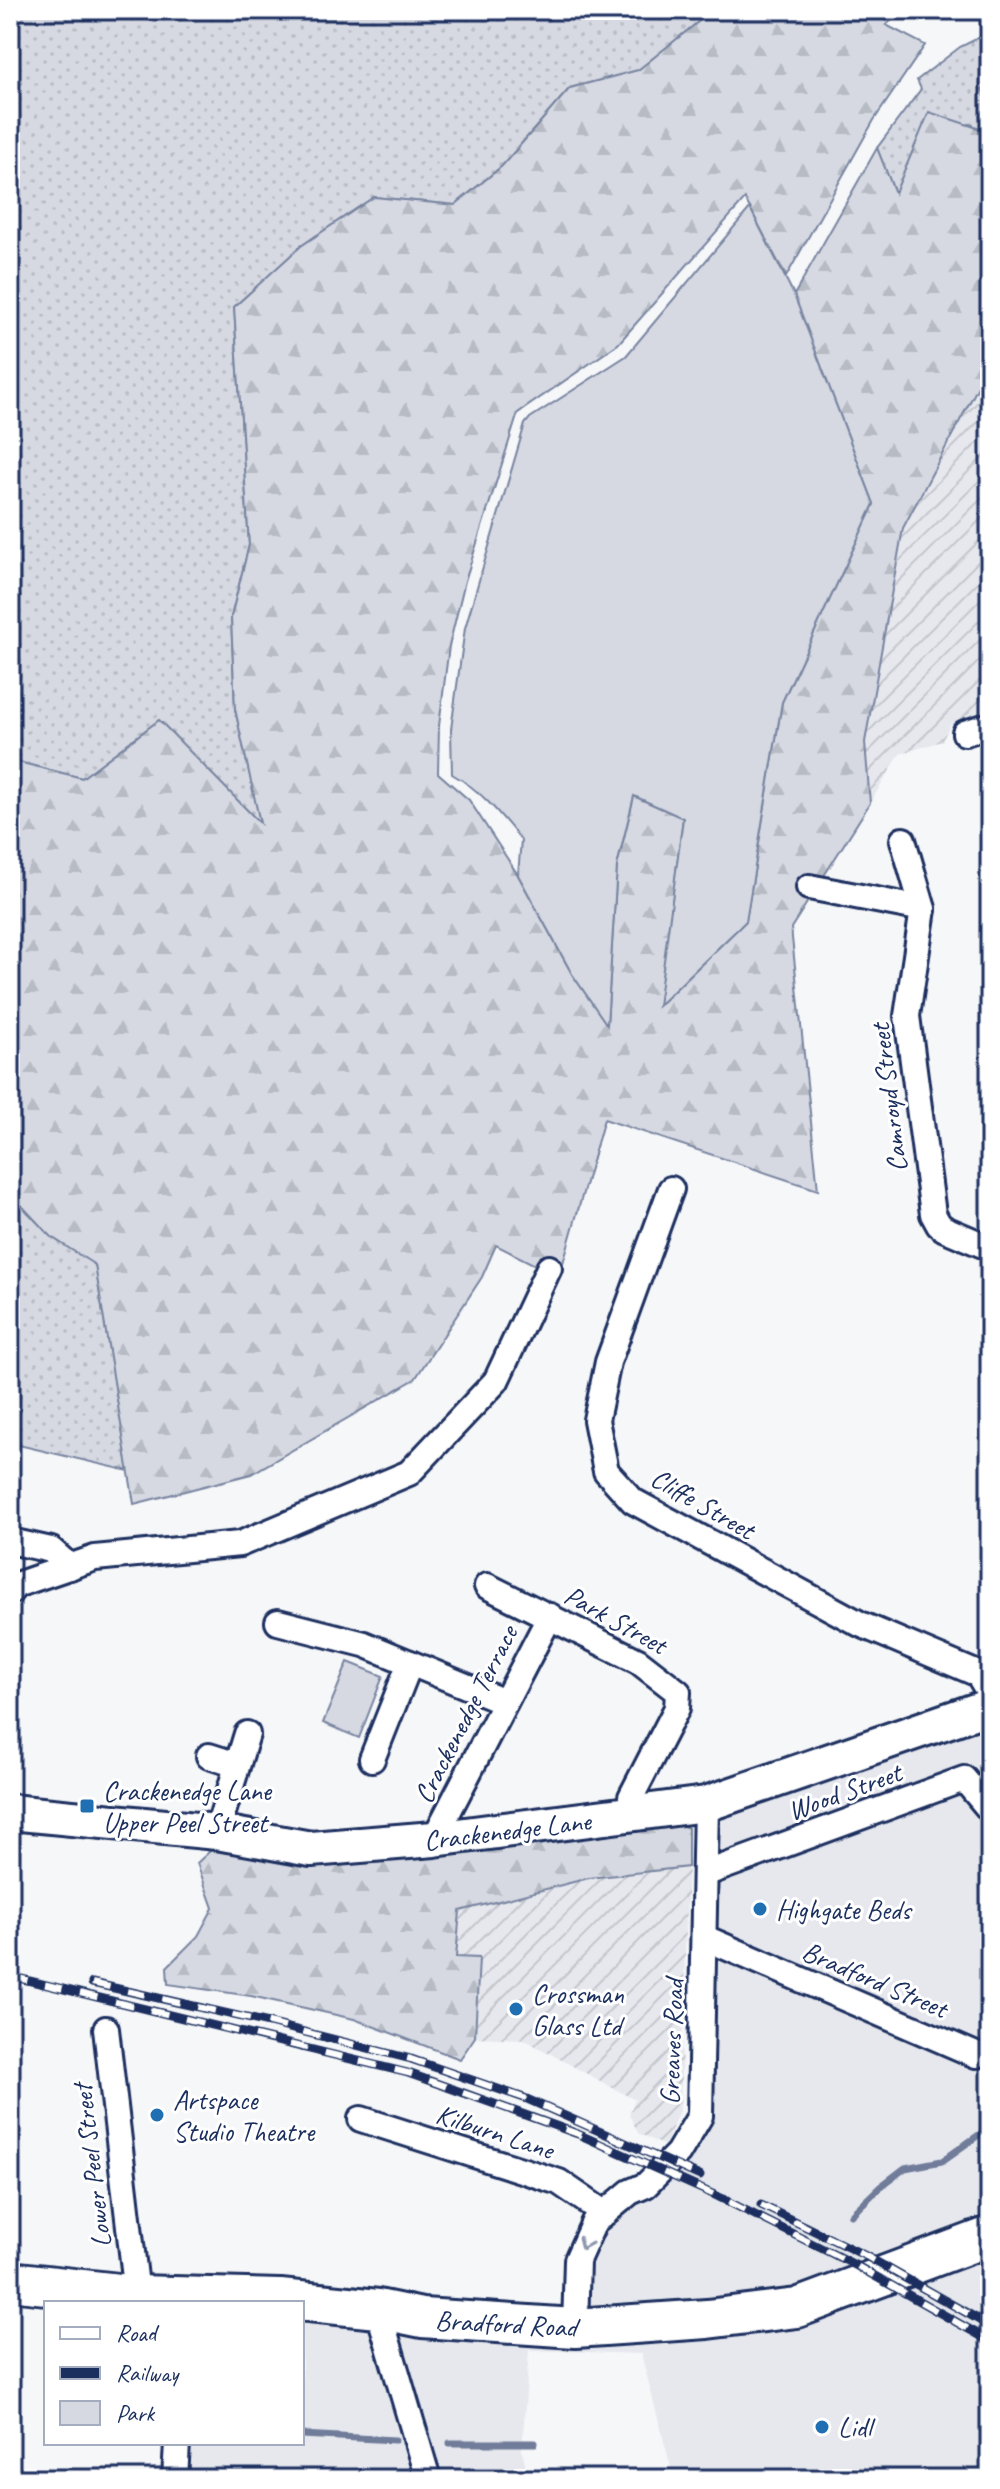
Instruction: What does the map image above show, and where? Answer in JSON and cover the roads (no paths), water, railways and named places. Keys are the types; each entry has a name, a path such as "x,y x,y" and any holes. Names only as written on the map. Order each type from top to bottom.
{"main road":[{"name":"Bradford Road","path":"304,2301 378,2309 422,2318 575,2328 707,2319 797,2308 977,2247"},
{"name":"Bradford Road","path":"10,2281 186,2301 300,2301"}],"street":[{"path":"965,733 990,725"},
{"name":"Camroyd Street","path":"914,852 923,909 907,1016 933,1214 945,1229 990,1248"},
{"path":"809,887 923,909"},
{"name":"Cliffe Street","path":"671,1189 608,1362 596,1420 606,1471 633,1501 860,1624 978,1674 990,1694"},
{"path":"10,1592 16,1585 95,1558 240,1544 409,1473 496,1381 549,1268"},
{"path":"10,1541 51,1550 70,1567"},
{"name":"Park Street","path":"487,1586 638,1661 678,1692 677,1708 631,1797 639,1814"},
{"name":"Crackenedge Terrace","path":"434,1839 550,1616"},
{"path":"278,1622 364,1644 505,1702"},
{"path":"372,1759 410,1663"},
{"name":"Crackenedge Lane","path":"10,1812 217,1832 311,1849 434,1839 706,1804 990,1706"},
{"path":"217,1832 247,1734"},
{"path":"209,1756 237,1765"},
{"name":"Wood Street","path":"707,1873 964,1779 990,1810"},
{"name":"Greaves Road","path":"575,2328 577,2260 594,2222 630,2192 646,2185 678,2153 700,2116 706,1804"},
{"name":"Bradford Street","path":"705,1938 976,2055"},
{"name":"Lower Peel Street","path":"106,2029 137,2295"},
{"name":"Kilburn Lane","path":"361,2119 559,2182 604,2213"},
{"path":"378,2309 428,2479"},
{"path":"175,2479 177,2445"}],"waterway":[{"path":"851,2215 905,2168 942,2161 990,2127"},
{"path":"304,2435 395,2440"},
{"path":"450,2443 535,2443"}],"railway":[{"path":"10,1976 408,2073 578,2134 717,2196 857,2266 990,2341"},
{"path":"92,1983 411,2059 527,2099 700,2176"},
{"path":"761,2205 866,2256 990,2326"}],"place":[{"name":"Crackenedge Lane Upper Peel Street","path":"87,1806"},
{"name":"Highgate Beds","path":"760,1909"},
{"name":"Crossman Glass Ltd","path":"516,2009"},
{"name":"Artspace Studio Theatre","path":"157,2115"},
{"name":"Lidl","path":"822,2427"}]}
